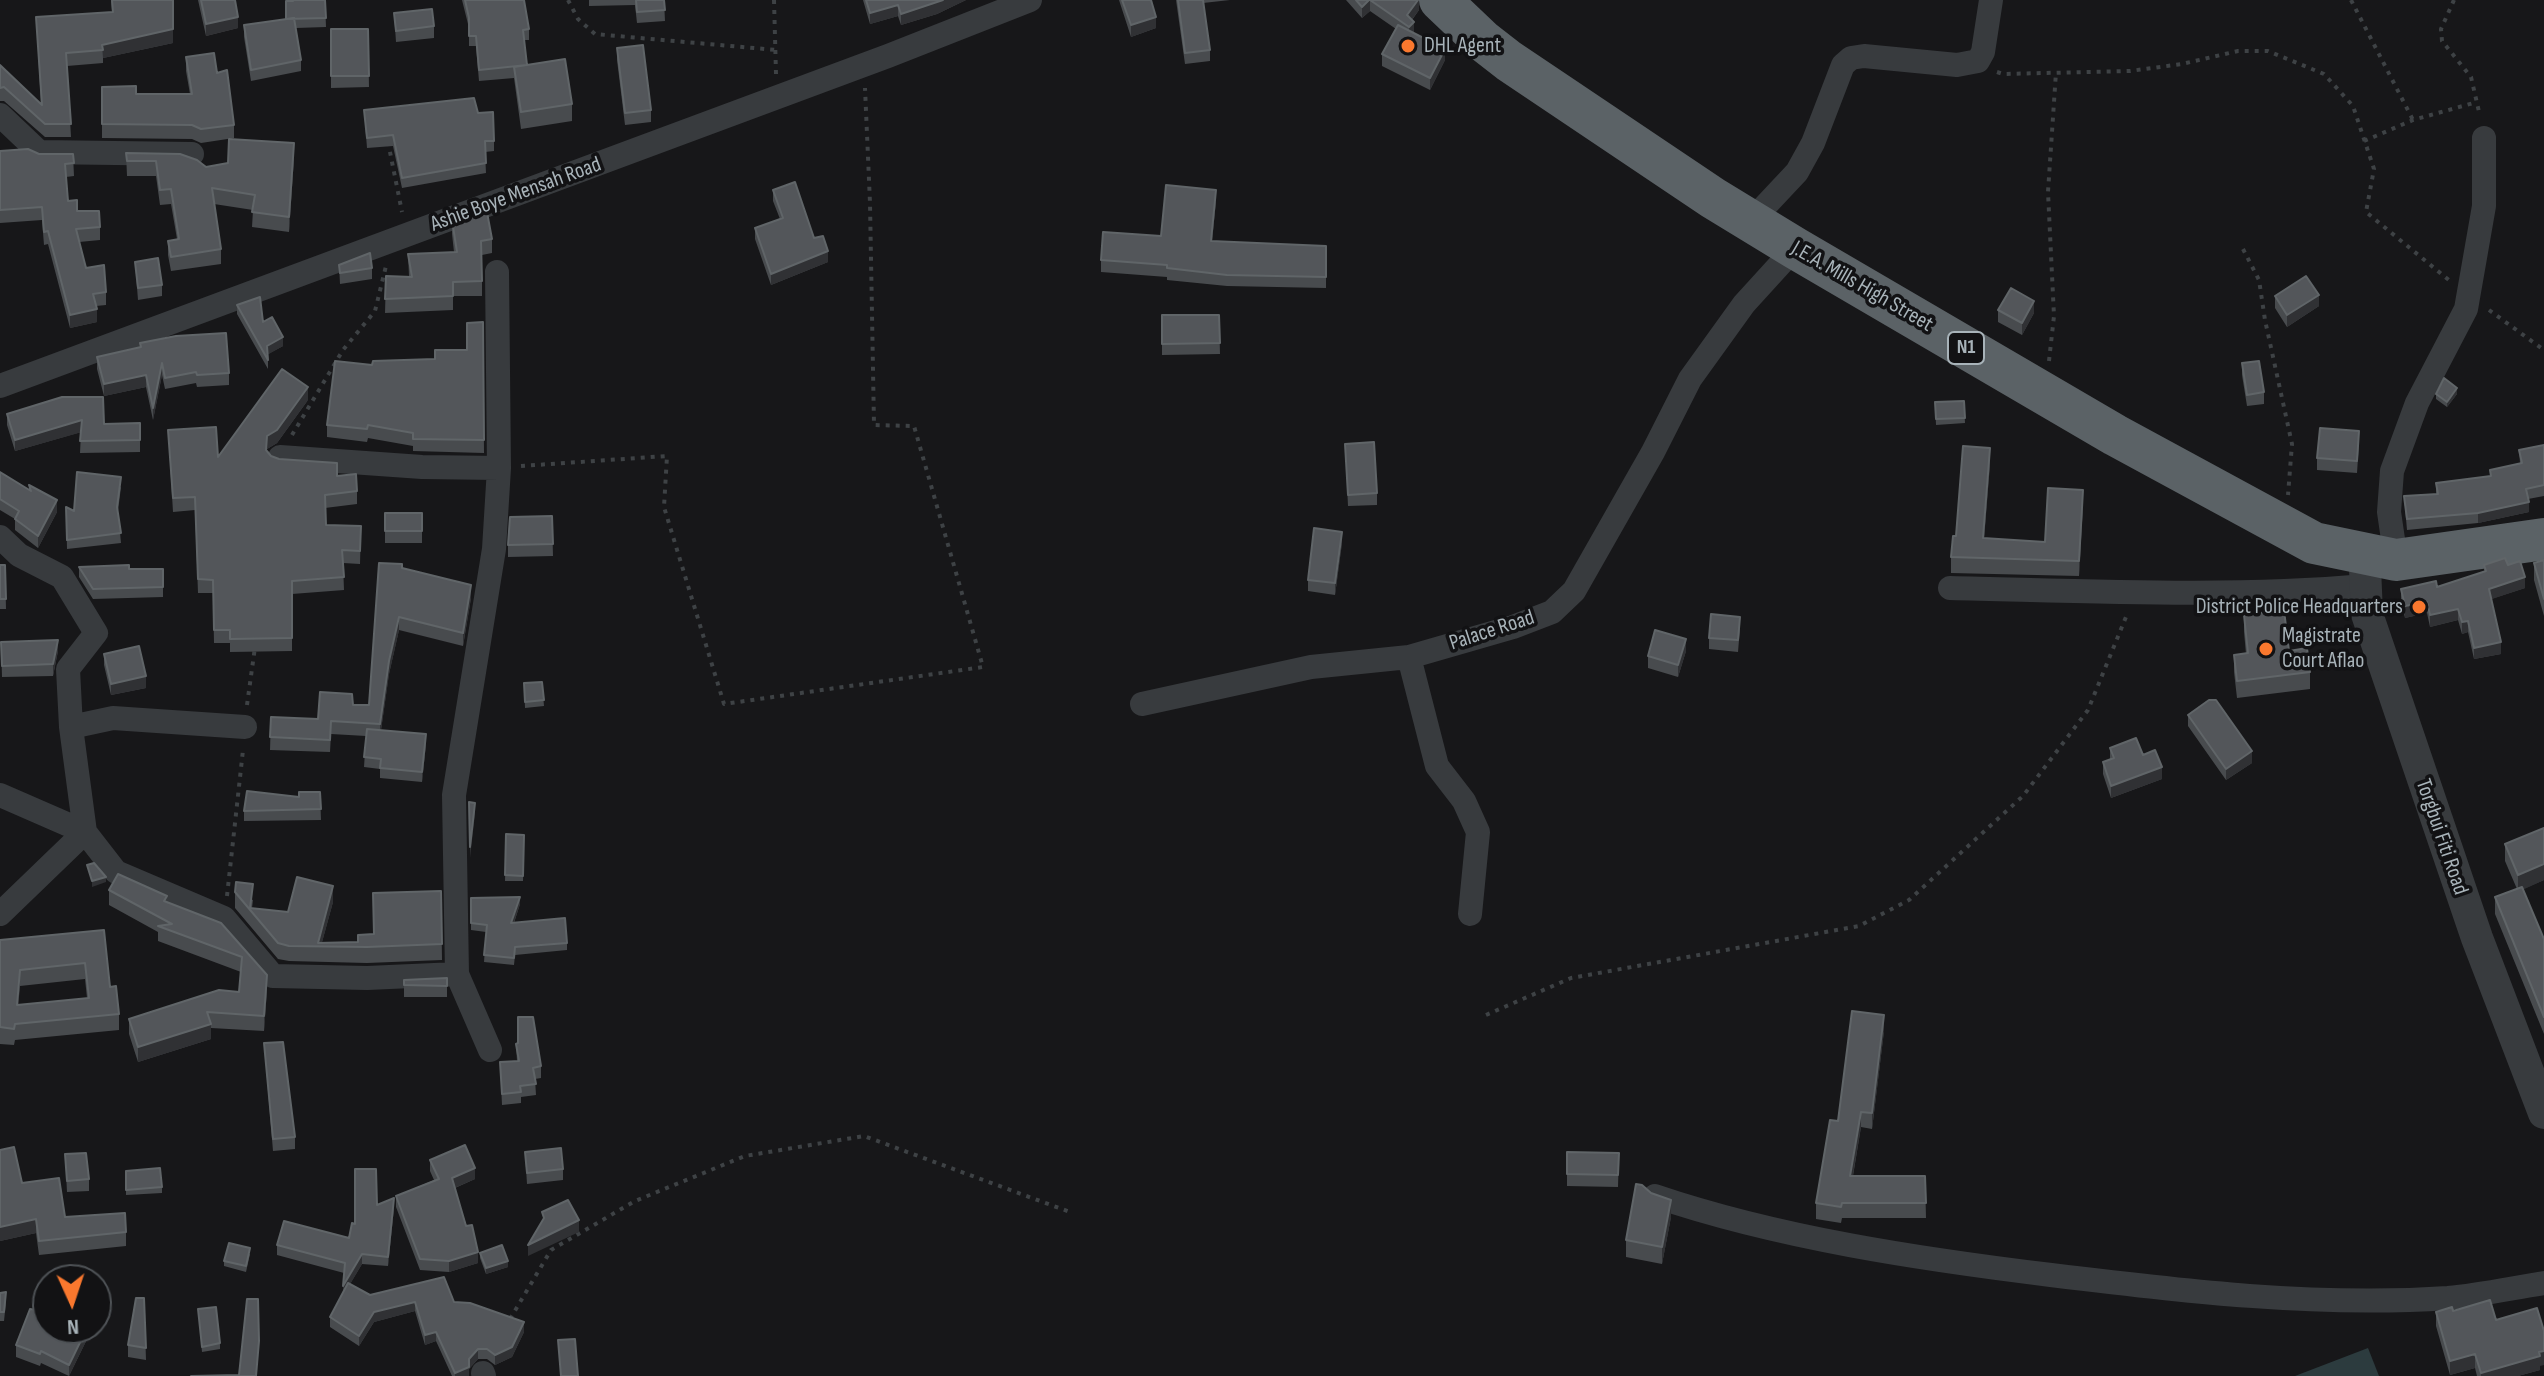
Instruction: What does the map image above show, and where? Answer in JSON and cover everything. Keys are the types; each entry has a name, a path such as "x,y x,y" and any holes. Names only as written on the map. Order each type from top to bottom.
{"highway":[{"name":"J.E.A. Mills High Street","path":"1440,0 1509,61 1751,221 2115,435 2314,543 2376,567 2544,539"}],"street":[{"name":"Ashie Boye Mensah Road","path":"0,386 1030,0"},
{"path":"1751,221 1797,172 1813,143 1843,65 1851,58 1864,56 1957,65 1978,61 1983,52 1991,0"},
{"path":"0,115 39,152 192,154"},
{"path":"1950,588 2136,592 2323,590 2376,567 2389,512 2392,471 2417,403 2466,309 2484,206 2484,138"},
{"name":"Palace Road","path":"1142,704 1311,667 1409,657 1513,627 1552,612 1574,591 1653,452 1690,379 1744,304 1795,248"},
{"path":"490,1050 457,974 454,795 494,549 499,468 497,272"},
{"path":"280,457 422,467 499,468"},
{"path":"0,537 19,555 62,577 96,633 68,669 71,727 85,832"},
{"name":"Torgbui Fiti Road","path":"2376,567 2367,614 2477,938 2544,1113"},
{"path":"1409,657 1437,766 1464,801 1478,832 1470,914"},
{"path":"71,727 113,718 245,727"},
{"path":"0,795 85,832 116,872 224,918 273,976 367,978 457,974"},
{"path":"0,914 85,832"},
{"path":"1655,1196 1718,1217 1948,1263 2196,1293 2358,1300 2450,1298 2544,1283"}],"path":[{"path":"568,0 578,19 595,34 776,50"},
{"path":"774,0 777,97"},
{"path":"2351,0 2413,120"},
{"path":"2454,0 2441,29 2442,41 2471,77 2484,138"},
{"path":"1978,61 2003,74 2130,71 2182,64 2238,51 2268,51 2324,74 2353,106 2374,169 2366,212 2468,296 2544,350"},
{"path":"2048,369 2054,316 2048,192 2056,72"},
{"path":"499,468 667,456 664,507 724,704 983,667 914,426 874,425 864,75"},
{"path":"2364,141 2413,120 2477,102"},
{"path":"280,457 343,350 375,311 402,212 387,135"},
{"path":"2243,249 2259,280 2292,444 2288,502"},
{"path":"1486,1015 1571,978 1859,926 1909,900 2023,796 2088,710 2136,592"},
{"path":"224,918 255,647"},
{"path":"504,1332 551,1250 635,1201 745,1156 864,1136 1070,1212"}],"shaded area":[{"path":"2368,1348 2379,1376 2295,1376"}],"building":[{"path":"112,0 173,0 173,29 102,45 103,50 66,53 71,124 45,124 4,87 0,88 0,65 42,105 36,17 113,12"},
{"path":"201,0 235,0 238,17 206,24"},
{"path":"325,0 326,18 286,19 286,1"},
{"path":"465,0 524,0 529,29 523,30 527,65 479,70 476,36 469,36"},
{"path":"636,0 664,0 665,10 637,12"},
{"path":"866,0 943,0 901,14 898,5 870,13"},
{"path":"1122,0 1151,0 1156,17 1131,25"},
{"path":"1178,0 1203,0 1210,50 1185,53"},
{"path":"1356,0 1369,0 1362,7"},
{"path":"1370,0 1418,0 1407,15 1414,22 1409,27"},
{"path":"432,9 434,26 396,31 394,13"},
{"path":"294,18 301,60 251,70 244,25"},
{"path":"1398,25 1445,49 1430,78 1382,54"},
{"path":"331,29 368,29 369,76 331,76"},
{"path":"643,45 651,110 625,113 617,48"},
{"path":"214,53 217,73 227,70 234,125 201,129 192,125 102,124 102,87 136,86 136,94 192,94 186,57"},
{"path":"565,59 572,104 521,112 514,67"},
{"path":"474,98 478,113 493,112 494,141 485,141 486,163 402,178 393,135 367,138 364,110"},
{"path":"229,139 294,143 289,217 252,212 255,195 212,188 221,249 171,257 168,241 179,239 171,189 160,190 156,161 127,161 126,153 180,154 206,167 228,163"},
{"path":"28,149 39,154 73,154 74,163 65,164 68,201 77,200 77,211 99,211 100,227 76,229 86,268 104,265 106,292 93,294 97,309 70,315 48,231 44,232 42,207 0,210 0,151"},
{"path":"795,182 814,238 823,236 828,251 771,274 755,228 783,218 773,190"},
{"path":"1166,185 1216,190 1211,241 1326,246 1326,277 1227,275 1167,268 1167,265 1101,260 1103,232 1161,236"},
{"path":"486,207 492,239 481,241 482,281 453,282 453,296 385,299 386,276 412,277 408,254 457,252 452,220"},
{"path":"370,253 372,268 340,273 339,265"},
{"path":"158,258 162,285 138,288 135,262"},
{"path":"2306,276 2319,295 2287,315 2275,296"},
{"path":"2011,288 2034,301 2022,323 1998,310"},
{"path":"260,297 263,322 272,317 283,337 267,346 268,360 237,305"},
{"path":"1162,315 1219,315 1220,343 1162,344"},
{"path":"483,322 484,440 413,439 413,433 368,425 367,429 327,425 335,361 372,365 373,361 435,359 435,350 467,350 467,323"},
{"path":"226,333 229,373 197,375 196,372 165,378 162,363 153,408 146,375 104,384 97,357 141,347 140,343 176,336"},
{"path":"2259,361 2264,392 2247,395 2242,363"},
{"path":"282,369 308,387 277,430 267,436 266,450 279,459 337,463 337,476 356,474 357,491 325,495 326,525 361,526 360,551 342,550 344,577 292,581 292,638 230,639 230,630 214,630 213,580 198,579 195,497 173,498 168,430 216,427 218,457"},
{"path":"2444,378 2457,388 2447,402 2436,394"},
{"path":"62,397 103,397 104,424 140,423 140,440 80,441 82,420 15,440 7,414"},
{"path":"1964,401 1965,418 1936,419 1935,402"},
{"path":"2320,428 2359,431 2357,461 2317,458"},
{"path":"1374,442 1377,493 1348,495 1345,444"},
{"path":"2544,445 2544,485 2526,489 2529,502 2478,513 2407,519 2404,496 2438,494 2436,483 2491,476 2490,470 2522,463 2519,450"},
{"path":"1963,446 1990,448 1983,538 2045,542 2048,488 2083,490 2079,561 1951,557 1953,536 1956,536"},
{"path":"0,472 31,491 29,485 57,500 38,536 15,519 19,511 0,499"},
{"path":"77,472 121,477 117,507 121,533 67,540 66,507 74,511"},
{"path":"385,513 422,513 422,531 385,531"},
{"path":"552,516 553,544 508,545 510,517"},
{"path":"1314,528 1342,532 1335,583 1308,580"},
{"path":"2505,558 2508,565 2520,561 2525,577 2489,589 2501,642 2474,648 2468,621 2462,622 2458,609 2430,615 2427,602 2405,606 2401,589 2436,581 2437,587 2486,571 2484,565"},
{"path":"2544,560 2544,599 2534,563"},
{"path":"379,563 402,564 402,568 471,585 463,633 399,617 380,724 331,721 330,740 270,737 271,717 318,719 320,692 352,694 353,705 369,705"},
{"path":"0,565 5,565 6,599 0,599"},
{"path":"129,565 129,569 163,569 163,587 93,589 79,567"},
{"name":"Magistrate Court Aflao","path":"2284,610 2289,651 2307,648 2310,672 2237,681 2234,655 2248,653 2244,615"},
{"path":"1711,614 1740,617 1738,640 1709,638"},
{"path":"1655,630 1686,639 1678,665 1648,656"},
{"path":"58,640 53,664 2,666 1,642"},
{"path":"139,646 146,676 111,684 104,654"},
{"path":"542,682 544,700 525,702 524,683"},
{"path":"2209,700 2216,700 2252,751 2226,769 2188,715"},
{"path":"367,729 426,734 422,772 380,768 381,759 364,757"},
{"path":"2136,738 2143,755 2155,750 2162,767 2111,786 2103,762 2114,758 2110,748"},
{"path":"247,791 299,797 299,792 320,792 321,809 244,811"},
{"path":"469,802 475,803 470,847"},
{"path":"2544,828 2544,864 2518,875 2505,844"},
{"path":"506,834 524,835 523,876 505,875"},
{"path":"94,863 106,877 92,881 87,865"},
{"path":"118,874 167,896 164,901 221,923 267,975 264,1016 207,1012 211,1024 138,1047 129,1019 219,990 239,992 242,957 158,926 172,924 109,890"},
{"path":"297,877 333,886 318,943 358,942 358,935 374,934 373,893 441,891 442,944 367,947 289,946 278,943 235,892 236,882 253,884 250,908 288,912"},
{"path":"2522,887 2544,939 2544,1017 2495,897"},
{"path":"520,897 511,923 565,918 567,943 515,947 514,958 484,955 487,925 471,923 471,898"},
{"path":"104,930 110,987 116,986 119,1014 15,1024 14,1029 0,1027 0,940","holes":["85,963 89,998 17,1005 20,970"]},
{"path":"447,978 447,986 404,985 404,980"},
{"path":"1852,1011 1884,1015 1872,1113 1861,1112 1850,1176 1925,1176 1926,1203 1842,1203 1841,1207 1816,1203 1830,1120 1838,1121"},
{"path":"518,1017 533,1017 541,1066 533,1068 536,1084 520,1086 521,1092 502,1094 500,1062 519,1061 516,1044"},
{"path":"283,1042 295,1137 273,1139 264,1043"},
{"path":"465,1145 475,1168 452,1178 466,1226 472,1225 478,1252 449,1261 420,1259 396,1196 439,1179 430,1160"},
{"path":"14,1147 22,1183 59,1178 65,1217 125,1213 126,1232 39,1241 36,1219 0,1227 0,1150"},
{"path":"561,1148 563,1169 527,1173 525,1152"},
{"path":"1567,1152 1619,1153 1618,1175 1567,1174"},
{"path":"86,1153 89,1179 67,1181 65,1154"},
{"path":"160,1168 162,1187 126,1190 126,1171"},
{"path":"355,1169 376,1169 377,1205 394,1198 388,1257 362,1254 343,1286 345,1263 277,1245 284,1221 349,1238 352,1223 355,1224"},
{"path":"1636,1184 1671,1200 1662,1247 1626,1240"},
{"path":"568,1200 579,1220 528,1245 544,1218 542,1212"},
{"path":"229,1243 250,1248 246,1266 224,1261"},
{"path":"502,1245 508,1261 486,1268 480,1253"},
{"path":"444,1277 454,1302 470,1303 524,1322 512,1347 495,1355 487,1349 478,1349 469,1359 469,1367 455,1373 436,1332 425,1335 415,1302 374,1312 359,1336 330,1317 348,1283 370,1295"},
{"path":"6,1292 4,1312 0,1312 0,1293"},
{"path":"136,1298 144,1298 146,1348 128,1345"},
{"path":"247,1299 258,1299 256,1376 191,1376 239,1375"},
{"path":"2490,1300 2496,1320 2537,1308 2544,1331 2544,1351 2539,1352 2540,1356 2481,1373 2475,1354 2450,1361 2436,1312 2452,1307 2453,1311"},
{"path":"216,1307 220,1343 202,1347 198,1309"},
{"path":"30,1309 32,1344 79,1344 69,1365 41,1351 40,1354 16,1345"},
{"path":"575,1339 578,1376 561,1376 558,1340"}],"place":[{"name":"DHL Agent","path":"1408,46"},
{"name":"District Police Headquarters","path":"2419,607"},
{"name":"Magistrate Court Aflao","path":"2266,649"}]}
